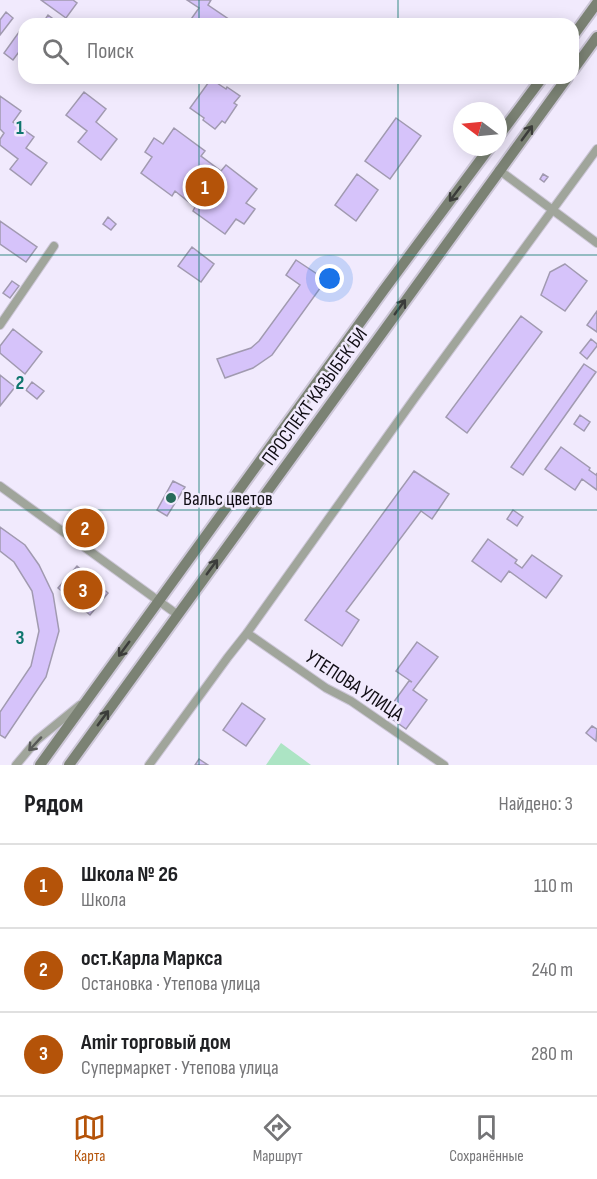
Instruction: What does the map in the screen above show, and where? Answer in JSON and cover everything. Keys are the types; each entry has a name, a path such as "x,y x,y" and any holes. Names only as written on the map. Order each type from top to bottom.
{"street":[{"path":"579,28 597,3"},
{"path":"579,62 597,37"},
{"path":"507,125 538,84"},
{"name":"ПРОСПЕКТ КАЗЫБЕК БИ","path":"69,765 563,84"},
{"path":"149,765 597,149"},
{"name":"ПРОСПЕКТ КАЗЫБЕК БИ","path":"40,765 483,156"},
{"path":"500,170 597,243"},
{"path":"0,325 54,246"},
{"path":"0,486 178,615"},
{"name":"УТЕПОВА УЛИЦА","path":"247,633 444,765"},
{"path":"16,765 37,740 88,698"}],"green space":[{"path":"281,743 311,765 266,765"}],"building":[{"path":"41,0 73,0 77,3 66,18"},
{"path":"187,0 211,0 208,5 227,18 192,18 199,8"},
{"path":"6,12 13,18 0,35 0,20"},
{"path":"18,33 18,53 13,60 4,53"},
{"path":"207,84 218,84 226,89 227,87 240,96 234,103 237,105 225,123 222,121 215,129 190,108"},
{"path":"84,92 106,109 96,122 117,139 101,160 78,142 87,131 66,115"},
{"path":"0,96 21,111 13,122 34,137 26,148 47,163 31,185 10,169 18,159 0,145 0,139 4,133 0,129"},
{"path":"396,118 421,136 390,179 365,161"},
{"path":"174,128 205,151 201,156 221,171 226,165 257,189 246,203 255,209 244,224 236,219 225,234 193,211 195,207 175,191 172,196 141,173 152,157 145,152 154,138 163,144"},
{"path":"357,174 378,190 356,221 335,205"},
{"path":"543,174 548,177 544,182 540,179"},
{"path":"108,217 116,224 111,230 103,224"},
{"path":"0,221 37,247 26,262 0,244"},
{"path":"192,247 214,264 201,282 178,266"},
{"path":"296,260 326,280 272,355 253,368 225,378 217,359 251,348 259,341 300,285 286,275"},
{"path":"565,264 587,281 565,311 541,295 550,272"},
{"path":"12,281 19,286 10,298 3,293"},
{"path":"597,311 597,332 587,325"},
{"path":"521,316 542,332 467,433 446,417"},
{"path":"13,329 42,352 25,374 0,353 0,346"},
{"path":"591,339 597,346 587,359 580,353"},
{"path":"584,364 596,372 523,475 511,467"},
{"path":"0,375 15,387 0,406"},
{"path":"32,382 44,391 37,399 26,390"},
{"path":"580,415 590,422 584,431 574,424"},
{"path":"561,447 590,468 589,470 596,475 597,473 597,490 582,479 575,490 545,469"},
{"path":"414,471 449,494 432,519 421,511 346,611 359,620 342,646 305,620"},
{"name":"Вальс цветов","path":"173,481 185,487 167,516 157,510"},
{"path":"513,510 523,517 517,526 507,519"},
{"path":"0,527 25,545 39,565 53,594 59,631 46,677 5,738 0,735 0,712 31,666 39,631 32,591 14,562 0,551"},
{"path":"488,539 517,560 515,563 522,568 532,555 562,576 546,598 509,571 501,582 472,561"},
{"path":"77,566 108,593 90,615 58,588"},
{"path":"417,642 438,657 413,690 427,700 406,729 385,714 409,681 412,682 396,671"},
{"path":"242,703 265,719 246,746 223,730"},
{"path":"592,726 597,729 596,741 586,733"},
{"path":"199,759 208,765 195,765"}],"place":[{"name":"Школа № 26","path":"205,187"},
{"name":"Вальс цветов","path":"171,498"},
{"name":"ост.Карла Маркса","path":"85,528"},
{"name":"Amir торговый дом","path":"83,590"}]}
